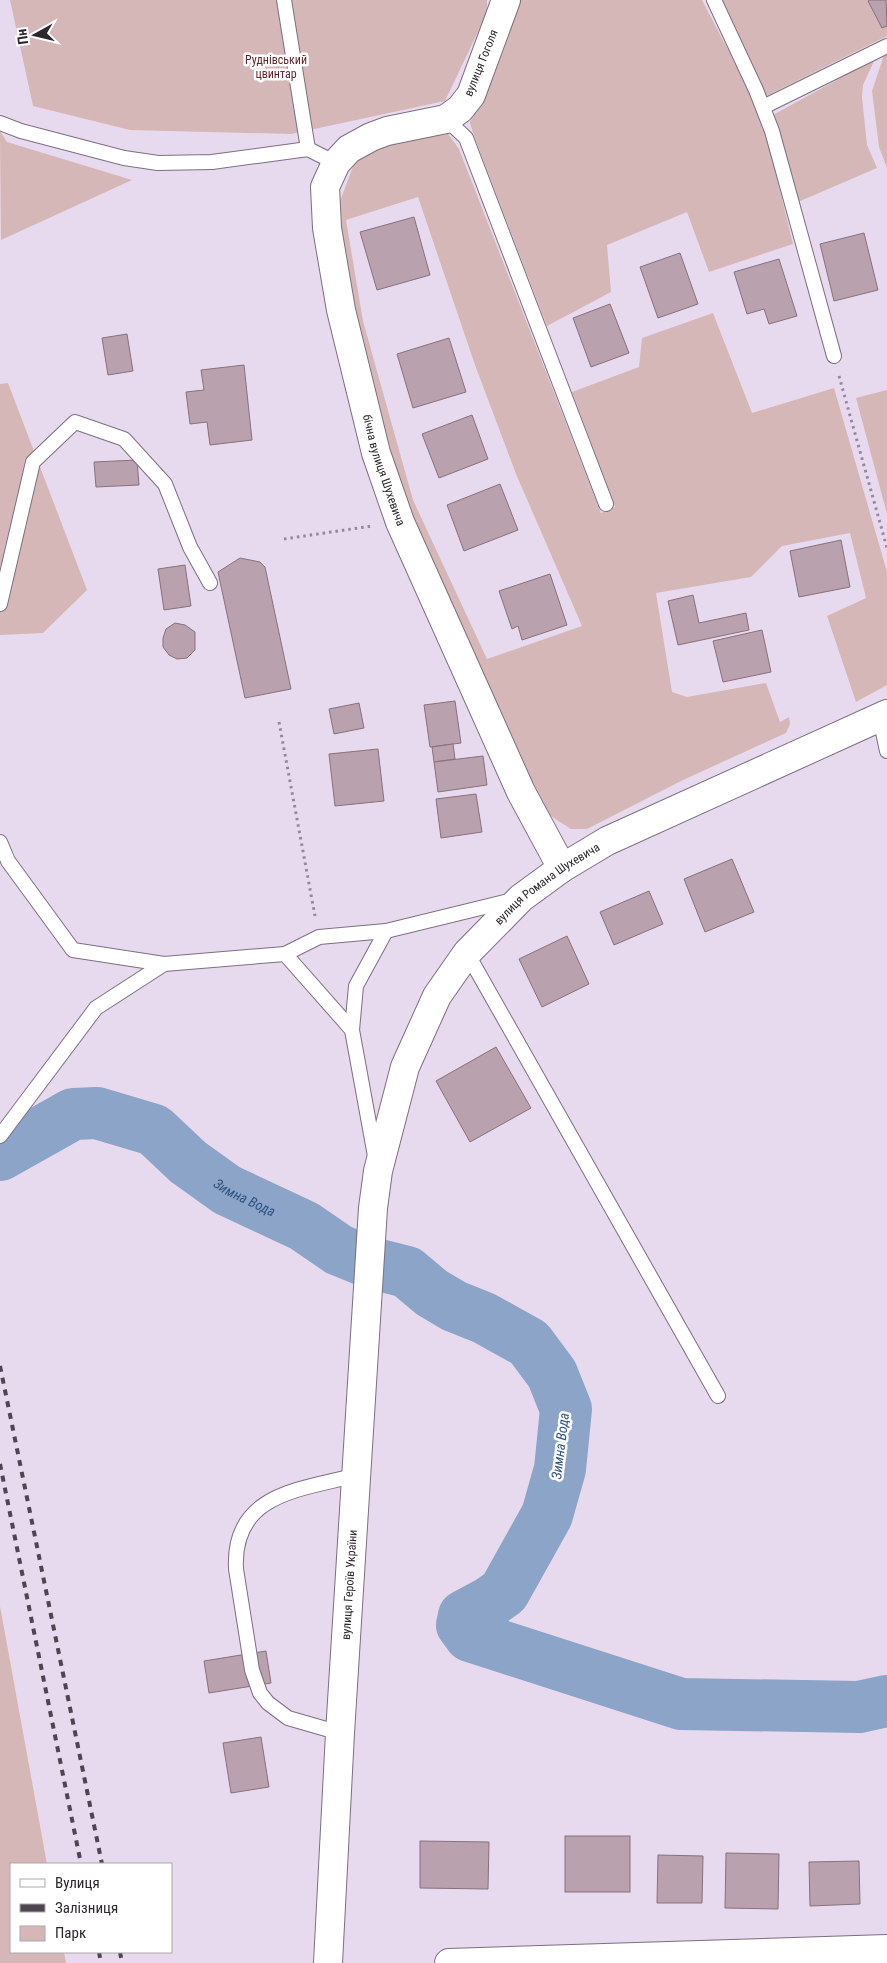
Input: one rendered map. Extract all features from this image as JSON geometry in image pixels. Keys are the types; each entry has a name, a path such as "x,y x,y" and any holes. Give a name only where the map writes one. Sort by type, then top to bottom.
{"main road":[{"name":"вулиця Гоголя","path":"446,119 460,109 471,95 506,0"},
{"name":"бічна вулиця Шухевича","path":"446,119 386,131 370,137 349,149 336,163 325,186 327,228 341,310 376,453 400,522 521,792 562,868"},
{"name":"вулиця Романа Шухевича","path":"373,1208 378,1171 405,1067 437,996 468,953 521,898 562,868 607,841 884,716"},
{"name":"вулиця Героїв України","path":"328,1963 340,1733 373,1208"},
{"path":"449,1963 887,1949"}],"lane":[{"path":"284,0 308,149"},
{"path":"714,0 756,90 772,131 834,356"},
{"path":"763,107 887,46"},
{"path":"446,119 466,138 606,504"},
{"path":"0,123 21,131 124,158 158,163 212,162 308,149 336,163"},
{"path":"0,604 33,462 75,422 124,439 165,484 190,547 210,583"},
{"path":"884,716 887,751"},
{"path":"0,842 8,861 73,950 164,964 285,954 319,937 386,931 521,898"},
{"path":"378,1171 352,1030 356,986 386,931"},
{"path":"468,953 718,1396"},
{"path":"285,954 352,1030"},
{"path":"0,1136 96,1008 164,964"},
{"path":"340,1733 288,1718 268,1703 260,1693 252,1670 235,1552 238,1536 246,1521 257,1508 271,1499 357,1475"}],"path":[{"path":"834,356 887,548"},
{"path":"284,539 400,522"},
{"path":"279,722 319,937"}],"green space":[{"name":"Руднівський цвинтар","path":"10,0 487,0 487,13 445,101 291,134 130,130 33,106"},
{"path":"516,0 702,0 748,88 766,133 793,244 709,272 687,212 607,245 611,292 547,326 470,123"},
{"path":"722,0 887,0 887,36 766,96"},
{"path":"887,54 887,168 879,147 872,91 884,55"},
{"path":"875,59 863,85 862,97 867,145 877,168 798,202 773,115"},
{"path":"0,131 7,142 132,180 1,240"},
{"path":"446,131 459,149 601,513 615,507 572,392 639,367 642,338 713,313 752,413 834,388 887,572 887,685 856,702 827,616 866,598 850,533 782,546 751,577 656,593 672,692 687,697 766,683 780,722 789,717 790,724 786,733 683,780 587,829 571,829 546,813 528,785 393,480 352,324 337,222 340,201 354,164 381,141","holes":["418,197 475,365 516,474 582,626 487,659 413,500 363,321 346,220"]},
{"path":"8,383 87,590 43,633 0,635 0,384"},
{"path":"887,390 887,514 856,398"},
{"path":"0,1606 47,1863 10,1863 10,1953 64,1953 66,1963 0,1963"}],"building":[{"path":"886,0 887,26 882,28 868,1"},
{"path":"414,217 430,275 377,290 360,232"},
{"path":"864,233 878,290 834,301 820,244"},
{"path":"680,253 698,304 658,318 640,267"},
{"path":"779,259 797,316 769,324 764,309 747,314 734,272"},
{"path":"610,304 629,353 591,367 573,318"},
{"path":"127,334 133,371 108,375 102,338"},
{"path":"449,338 466,392 413,408 397,354"},
{"path":"244,365 252,440 210,445 207,422 190,424 186,392 204,390 201,370"},
{"path":"472,415 488,459 439,478 422,434"},
{"path":"137,460 139,485 96,487 94,462"},
{"path":"500,484 518,530 464,551 447,505"},
{"path":"841,540 850,587 799,597 790,551"},
{"path":"240,558 260,562 265,567 291,689 245,698 218,572"},
{"path":"185,565 191,606 164,610 158,569"},
{"path":"550,574 567,625 522,640 518,626 512,629 499,591"},
{"path":"693,595 699,623 746,613 749,630 678,645 668,601"},
{"path":"175,623 185,625 195,632 195,650 187,658 177,659 169,655 163,647 166,629"},
{"path":"762,630 771,672 723,682 713,641"},
{"path":"455,701 461,743 430,747 424,705"},
{"path":"359,703 364,728 334,734 329,709"},
{"path":"453,744 455,759 434,762 432,747"},
{"path":"378,749 384,801 335,806 329,754"},
{"path":"483,756 487,785 438,792 434,762"},
{"path":"476,794 482,832 441,838 436,799"},
{"path":"732,859 754,912 705,932 684,879"},
{"path":"649,891 663,924 614,945 600,912"},
{"path":"567,936 589,984 542,1007 519,959"},
{"path":"496,1047 531,1108 470,1142 436,1081"},
{"path":"266,1651 271,1683 209,1693 204,1661"},
{"path":"261,1737 269,1787 231,1793 223,1743"},
{"path":"565,1836 630,1836 630,1892 565,1892"},
{"path":"420,1841 489,1842 488,1889 420,1888"},
{"path":"726,1853 779,1854 778,1909 725,1908"},
{"path":"658,1855 703,1856 702,1903 657,1903"},
{"path":"859,1861 860,1904 810,1906 809,1862"}],"waterway":[{"name":"Зимна Вода","path":"0,1155 73,1114 97,1113 154,1130 188,1162 227,1190 304,1226 339,1250 371,1263 407,1272 432,1293 454,1306 484,1318 529,1343 552,1374 566,1409 560,1469 547,1515 504,1592 464,1616 462,1625 470,1636 681,1704 859,1707 887,1701"}],"railway":[{"path":"0,1366 102,1863"},
{"path":"0,1464 81,1863"},
{"path":"99,1953 101,1963"},
{"path":"120,1953 122,1963"}]}
